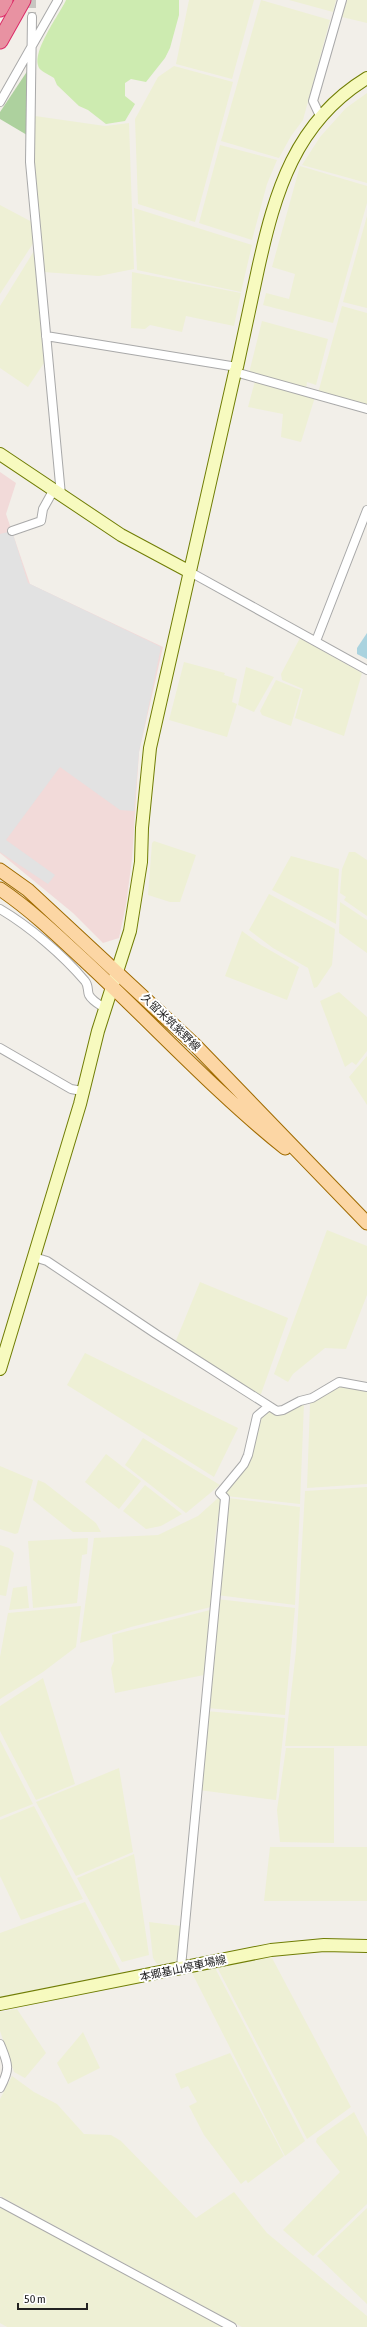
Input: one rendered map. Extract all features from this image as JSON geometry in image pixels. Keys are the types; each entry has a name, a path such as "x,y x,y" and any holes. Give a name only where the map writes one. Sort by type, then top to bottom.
{"highway":[{"path":"0,8 5,0"},
{"path":"0,41 23,0"}],"main road":[{"name":"久留米筑紫野線","path":"0,870 28,890 195,1045 367,1223"},
{"name":"久留米筑紫野線","path":"0,890 17,901 112,986 228,1098 278,1142 331,1185"}],"street":[{"path":"0,102 58,0"},
{"path":"320,118 313,102 342,0"},
{"path":"12,531 41,521 44,509 57,493 46,336 30,162 33,43 32,17"},
{"path":"1,1363 34,1257 82,1091 90,1056 130,931 138,890 150,748 163,683 278,190 289,163 320,118 343,95 367,78"},
{"path":"46,336 236,369 367,409"},
{"path":"0,454 121,535 367,670"},
{"path":"316,641 367,510"},
{"path":"0,909 37,936 89,987 89,995 93,1000 106,1009"},
{"path":"0,1048 70,1089 82,1091"},
{"path":"34,1257 47,1261 277,1411 283,1410 300,1400 312,1398 339,1382 367,1388"},
{"path":"181,1967 225,1498 220,1493 244,1464 248,1455 257,1416 268,1406"},
{"name":"本郷基山停車場線","path":"0,2004 271,1950 324,1945 367,1946"},
{"path":"0,2044 8,2064 8,2072 0,2088"},
{"path":"0,2202 232,2327"}],"shaded area":[{"path":"0,472 16,483 6,514 30,584 163,647 139,752 132,859 126,905 119,938 103,943 73,913 0,853"},
{"path":"12,531 28,583 161,647 139,752 134,811 120,810 60,767 6,840 55,875 48,884 0,852 0,534"}],"green space":[{"path":"66,0 179,0 179,15 170,48 165,58 146,82 131,79 125,83 125,96 135,104 125,121 106,124 88,110 79,106 57,85 54,78 41,70 38,64 38,56 41,46"},
{"path":"189,0 254,0 232,79 176,64"},
{"path":"261,0 330,20 303,120 291,136 279,158 221,141"},
{"path":"289,0 336,0 333,12"},
{"path":"347,0 367,0 367,23 342,17"},
{"path":"174,66 233,82 195,222 138,204 135,119 158,77"},
{"path":"28,70 27,135 0,119 0,112"},
{"path":"367,93 367,183 302,165 320,137 346,108"},
{"path":"35,116 105,126 129,123 134,269 99,276 43,272 35,165"},
{"path":"220,145 277,160 267,184 252,240 199,223"},
{"path":"300,166 367,186 367,203 333,323 263,305 266,293 289,299 295,274 272,267"},
{"path":"0,205 32,222 34,242 0,294"},
{"path":"134,208 252,245 241,292 137,270"},
{"path":"367,216 367,308 343,302"},
{"path":"34,251 44,363 28,387 0,368 0,306"},
{"path":"132,272 241,293 234,326 186,316 182,332 150,325 145,329 131,328"},
{"path":"342,306 367,313 367,407 318,393"},
{"path":"262,321 328,339 316,385 307,382 306,389 249,373"},
{"path":"255,381 315,397 301,442 281,437 283,414 248,407"},
{"path":"300,638 362,673 344,736 295,718 303,689 282,680 281,674"},
{"path":"184,662 225,673 224,675 237,679 232,702 237,704 227,737 169,720"},
{"path":"246,667 274,677 254,712 238,705"},
{"path":"276,680 301,690 291,726 262,715 260,711"},
{"path":"154,841 196,855 180,902 170,902 148,895 152,843"},
{"path":"349,852 355,852 367,860 367,916 344,900 346,897 340,893 342,869"},
{"path":"291,856 339,869 336,924 272,890"},
{"path":"269,894 335,929 332,965 317,987 314,988 308,968 273,948 249,930"},
{"path":"340,902 367,920 367,953 339,933"},
{"path":"242,931 261,945 299,967 287,1000 225,976"},
{"path":"339,992 367,1017 367,1051 356,1065 352,1062 345,1067 320,1001"},
{"path":"367,1056 367,1105 349,1077"},
{"path":"327,1230 367,1246 367,1295 346,1349 325,1348 293,1374 288,1382 274,1374"},
{"path":"200,1282 288,1318 261,1394 258,1395 175,1343"},
{"path":"85,1353 238,1428 214,1477 67,1385"},
{"path":"342,1386 367,1392 367,1484 307,1488 310,1403"},
{"path":"304,1403 300,1504 226,1496 223,1492 243,1468 258,1419 267,1411"},
{"path":"143,1438 220,1485 186,1513 125,1465"},
{"path":"106,1454 141,1481 119,1509 85,1482"},
{"path":"0,1466 33,1480 18,1533 15,1534 0,1529"},
{"path":"38,1480 45,1483 96,1523 101,1532 73,1532 33,1500"},
{"path":"145,1485 182,1514 161,1526 146,1529 123,1511"},
{"path":"367,1487 367,1746 285,1746 296,1651 305,1491"},
{"path":"218,1498 221,1500 215,1538 211,1607 131,1627 80,1643 94,1538 158,1535 198,1516"},
{"path":"228,1498 300,1507 295,1605 217,1595"},
{"path":"88,1538 87,1554 82,1555 77,1603 33,1608 28,1541"},
{"path":"0,1545 9,1548 14,1553 6,1596 0,1595"},
{"path":"27,1586 29,1608 9,1610 13,1588"},
{"path":"217,1599 295,1608 285,1715 207,1708"},
{"path":"81,1606 76,1647 43,1672 0,1699 0,1657 8,1613"},
{"path":"210,1610 204,1675 115,1693 111,1668 114,1661 112,1635"},
{"path":"43,1678 75,1784 36,1800 0,1731 0,1706"},
{"path":"206,1711 285,1718 276,1800 199,1790"},
{"path":"0,1740 33,1804 0,1817"},
{"path":"286,1748 334,1748 334,1843 280,1842 277,1810"},
{"path":"119,1768 133,1852 76,1876 36,1802"},
{"path":"34,1806 83,1899 21,1920 0,1876 0,1820"},
{"path":"270,1847 367,1847 367,1901 264,1901"},
{"path":"134,1854 149,1955 122,1962 77,1878"},
{"path":"85,1902 120,1970 119,1973 0,1997 0,1933"},
{"path":"149,1922 181,1926 179,1956 176,1962 157,1964 153,1958"},
{"path":"271,1956 351,2107 307,2139 217,1967"},
{"path":"214,1966 305,2141 285,2156 191,1971"},
{"path":"17,2009 46,2053 25,2078 14,2072 0,2031 0,2012"},
{"path":"83,2032 100,2068 68,2084 57,2063"},
{"path":"230,2053 284,2156 248,2183 246,2180 241,2184 204,2135 189,2106 197,2102 188,2086 181,2089 175,2074"},
{"path":"12,2076 34,2092 57,2104 84,2134 111,2135 121,2141 196,2218 234,2192 267,2233 367,2316 367,2327 242,2327 0,2196 0,2099"},
{"path":"354,2112 367,2137 367,2204 313,2256 283,2230 340,2172 316,2142 317,2138"},
{"path":"0,2206 223,2327 7,2327 0,2323"},
{"path":"367,2208 367,2304 317,2256"}],"water":[{"path":"367,633 367,659 357,654 357,648"}],"tunnel":[{"path":"32,0 32,17"}]}
